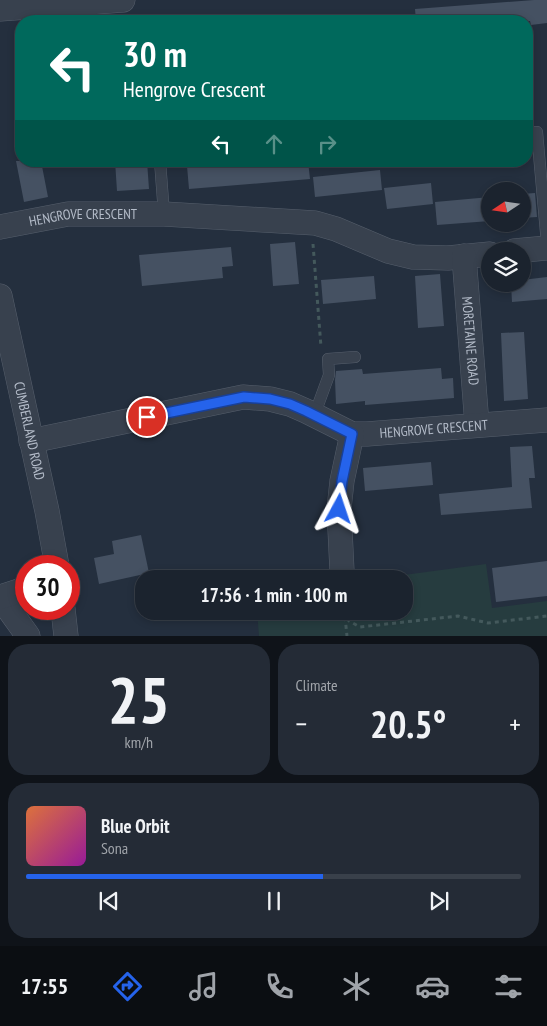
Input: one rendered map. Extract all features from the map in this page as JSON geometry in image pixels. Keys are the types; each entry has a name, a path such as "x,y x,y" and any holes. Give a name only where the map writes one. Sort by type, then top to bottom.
{"street":[{"path":"0,9 123,0"},
{"name":"HENGROVE CRESCENT","path":"0,227 68,214 164,214 311,223 336,229 388,251 413,257 448,258 481,255"},
{"path":"531,249 547,248"},
{"name":"MORETAINE ROAD","path":"464,256 477,425"},
{"name":"CUMBERLAND ROAD","path":"0,296 55,555"},
{"name":"HENGROVE CRESCENT","path":"31,441 244,397 270,399 290,404 352,434 547,420"},
{"path":"342,570 339,509 342,481 352,434"},
{"path":"15,593 0,597 28,636"},
{"path":"64,620 66,636"}],"lane":[{"path":"533,132 536,132 547,244"},
{"path":"160,167 164,214"},
{"path":"314,416 329,375 328,359 355,357"}],"path":[{"path":"311,223 322,352"},
{"path":"349,620 360,627 458,616 488,623 547,616"},
{"path":"346,620 347,636"}],"green space":[{"path":"486,564 492,608 547,601 547,636 259,636 258,620 413,620 413,574"}],"building":[{"path":"547,0 547,23 533,25 533,15 416,15 415,9"},
{"path":"17,167 42,167 48,197 24,202"},
{"path":"115,167 147,167 149,189 117,191"},
{"path":"187,167 309,167 310,179 189,189"},
{"path":"380,170 382,190 315,197 313,177"},
{"path":"431,183 433,204 387,209 384,188"},
{"path":"531,193 535,193 537,217 531,217"},
{"path":"481,198 481,222 437,225 435,202"},
{"path":"295,242 299,284 273,286 270,244"},
{"path":"231,247 233,266 222,267 223,278 142,286 139,255"},
{"path":"440,274 444,326 418,328 415,276"},
{"path":"374,276 376,299 323,304 321,280"},
{"path":"547,277 547,299 512,302 511,292 531,292 531,279"},
{"path":"524,332 528,399 504,401 501,333"},
{"path":"441,368 442,379 453,378 454,398 365,405 365,401 336,404 336,371 362,369 363,374"},
{"path":"532,446 535,478 529,478 532,508 441,515 439,494 512,487 510,447"},
{"path":"431,462 433,485 365,491 363,468"},
{"path":"141,535 148,570 135,570 135,576 99,584 94,558 114,554 112,541"},
{"path":"547,561 547,596 496,602 492,568"}],"route":[{"path":"147,417 244,397 270,399 290,404 306,411 352,434 346,457 339,509"}]}
